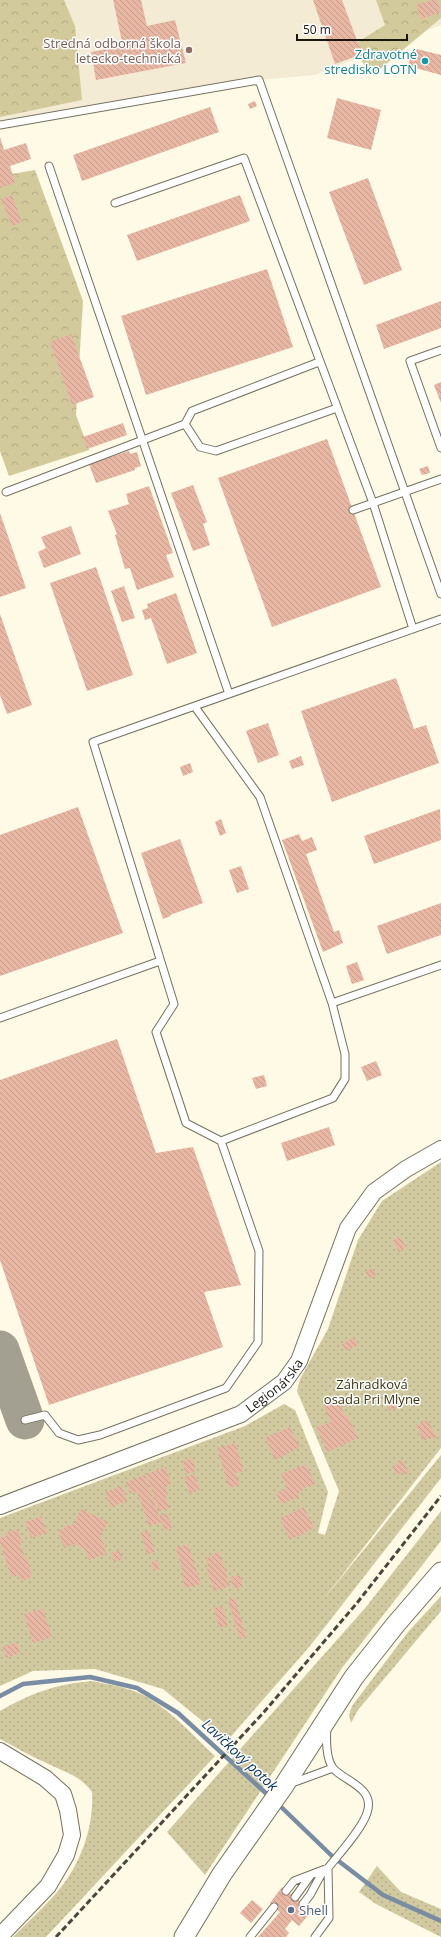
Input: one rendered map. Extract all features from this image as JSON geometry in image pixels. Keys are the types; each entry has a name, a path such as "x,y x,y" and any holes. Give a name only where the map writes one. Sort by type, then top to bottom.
{"main road":[{"path":"184,1937 222,1874 283,1787 354,1677 396,1624 441,1572"}],"street":[{"name":"Legionárska","path":"0,1506 241,1414 284,1382 299,1360 348,1228 374,1192 406,1169 441,1149"},
{"path":"0,1751 45,1778 63,1794 68,1810 72,1835 66,1855 48,1886 0,1936"}],"lane":[{"path":"0,125 259,80 441,594"},
{"path":"115,203 244,158 373,503 413,629"},
{"path":"49,166 229,694"},
{"path":"441,350 410,361 441,448"},
{"path":"6,492 185,424 192,411 319,362"},
{"path":"185,424 200,447 216,451 337,408"},
{"path":"353,510 441,479"},
{"path":"25,1420 45,1415 59,1433 78,1440 100,1435 226,1388 258,1342 259,1251 221,1141 186,1123 156,1032 174,1004 92,742 195,707 441,619"},
{"path":"195,707 260,797 332,1004 345,1054 345,1080 333,1098 221,1141"},
{"path":"0,1018 160,961"},
{"path":"332,1004 441,965"},
{"path":"303,1904 325,1870 362,1823 367,1813 368,1806 367,1798 362,1790 333,1768 326,1741 328,1717"},
{"path":"283,1787 312,1774 333,1768"},
{"path":"286,1891 294,1881 325,1870"},
{"path":"315,1937 329,1918 325,1870"},
{"path":"294,1897 311,1875"},
{"path":"250,1937 272,1910 277,1916"}],"shaded area":[{"name":"Stredná odborná škola letecko-technická","path":"0,0 441,0 441,25 315,75 259,80 0,125"}],"green space":[{"path":"0,0 64,0 75,26 82,100 0,117"},
{"path":"376,0 441,0 441,18 373,75 350,47 385,25"},
{"path":"35,170 83,301 76,415 89,450 9,476 0,451 0,176"},
{"name":"Záhradková osada Pri Mlyne","path":"441,1162 441,1448 322,1601 441,1455 441,1478 310,1646 227,1741 163,1689 95,1669 33,1671 0,1686 0,1518 245,1426 284,1404 295,1410 328,1492 318,1533 325,1535 339,1491 297,1391 300,1379 328,1329 358,1240 382,1201"},
{"path":"441,1511 441,1541 342,1668 205,1875 167,1832 366,1607"},
{"path":"441,1596 441,1611 358,1710 351,1723 349,1715 352,1706 408,1632"},
{"path":"92,1681 129,1689 157,1703 215,1756 46,1937 13,1937 57,1893 69,1876 81,1854 89,1829 92,1792 75,1777 0,1739 0,1711 22,1699 44,1690 67,1684"},
{"path":"377,1866 401,1892 441,1909 441,1937 376,1904 359,1892"}],"building":[{"path":"113,0 141,0 147,26 175,20 186,63 96,80 91,52 123,46"},
{"path":"313,0 342,0 362,54 335,64"},
{"path":"437,0 441,12 421,19 416,5"},
{"name":"Zdravotné stredisko LOTN","path":"413,48 441,55 441,75 408,66"},
{"path":"337,98 381,110 371,150 327,138"},
{"path":"255,101 257,106 250,109 248,104"},
{"path":"210,107 219,132 82,181 73,155"},
{"path":"0,137 4,150 26,143 31,159 10,166 15,183 0,188"},
{"path":"368,178 402,270 364,285 329,192"},
{"path":"12,195 22,222 12,226 1,199"},
{"path":"240,195 250,221 137,261 127,235"},
{"path":"267,269 293,347 146,395 121,316"},
{"path":"441,301 441,328 384,349 376,325"},
{"path":"71,334 94,397 72,405 50,342"},
{"path":"441,382 441,403 434,385"},
{"path":"123,423 127,435 87,449 83,437"},
{"path":"327,439 381,587 272,627 218,478"},
{"path":"129,451 130,454 137,452 141,466 135,468 135,470 96,483 89,464"},
{"path":"428,466 430,473 422,475 419,469"},
{"path":"193,485 207,522 203,524 210,545 193,551 171,493"},
{"path":"149,486 173,553 166,555 174,577 137,590 130,568 125,569 115,535 117,534 108,511 129,504 126,494"},
{"path":"0,513 26,588 0,597"},
{"path":"71,526 81,554 44,568 38,552 46,548 41,537"},
{"path":"96,567 133,675 87,691 50,583"},
{"path":"124,586 135,618 122,622 111,591"},
{"path":"176,593 197,653 167,664 151,618 145,620 142,610 148,608 147,604"},
{"path":"0,614 32,705 7,714 0,695"},
{"path":"396,678 414,729 426,725 439,763 332,802 301,711"},
{"path":"268,723 279,755 258,763 246,731"},
{"path":"301,756 304,765 292,769 289,761"},
{"path":"190,763 193,772 183,776 180,767"},
{"path":"78,807 123,933 0,976 0,835"},
{"path":"440,809 441,840 374,864 364,836"},
{"path":"221,819 226,833 220,836 215,822"},
{"path":"299,834 302,841 312,837 317,850 306,854 334,932 339,930 343,943 323,952 282,840"},
{"path":"180,839 203,903 163,919 141,853"},
{"path":"241,866 249,889 237,893 229,870"},
{"path":"441,903 441,935 387,954 377,926"},
{"path":"357,962 364,980 352,984 346,966"},
{"path":"117,1039 156,1153 193,1147 241,1285 204,1292 223,1347 49,1405 0,1260 0,1080"},
{"path":"376,1061 382,1075 367,1081 361,1067"},
{"path":"264,1075 267,1086 256,1089 252,1078"},
{"path":"329,1127 335,1145 287,1161 281,1143"},
{"path":"399,1236 406,1247 399,1252 392,1241"},
{"path":"372,1268 376,1275 369,1279 365,1272"},
{"path":"354,1337 358,1345 346,1351 342,1344"},
{"path":"337,1398 345,1416 347,1415 358,1438 327,1452 316,1427 331,1422 323,1405"},
{"path":"392,1400 397,1407 390,1411 386,1404"},
{"path":"427,1420 437,1437 433,1439 431,1437 424,1441 416,1426"},
{"path":"290,1427 300,1447 275,1460 265,1438"},
{"path":"236,1443 243,1471 236,1473 240,1485 229,1488 217,1448"},
{"path":"192,1458 196,1471 186,1474 182,1462"},
{"path":"401,1459 409,1472 406,1475 403,1471 397,1475 392,1467 398,1464 397,1462"},
{"path":"306,1464 315,1484 302,1489 303,1491 297,1494 299,1497 281,1504 276,1493 287,1488 281,1474"},
{"path":"166,1467 171,1484 165,1486 168,1495 165,1496 170,1508 159,1511 146,1474"},
{"path":"195,1474 200,1490 190,1494 184,1477"},
{"path":"145,1475 159,1516 167,1513 172,1528 164,1530 162,1522 149,1526 137,1491 130,1494 126,1482"},
{"path":"122,1486 127,1501 110,1507 105,1492"},
{"path":"304,1507 314,1528 290,1540 280,1518"},
{"path":"81,1509 108,1522 100,1536 103,1541 106,1554 89,1560 85,1549 75,1544 64,1548 58,1531 65,1528 64,1526 76,1524 75,1522"},
{"path":"41,1516 47,1533 31,1538 25,1522"},
{"path":"18,1529 22,1542 20,1543 25,1558 27,1557 32,1577 21,1581 19,1575 11,1577 0,1542 0,1538 6,1536 5,1533"},
{"path":"149,1530 155,1552 147,1554 141,1533"},
{"path":"188,1544 201,1584 185,1588 182,1576 184,1575 176,1548"},
{"path":"120,1550 123,1559 114,1562 111,1553"},
{"path":"219,1551 230,1586 214,1591 207,1569 209,1568 206,1559"},
{"path":"157,1560 160,1569 154,1571 151,1562"},
{"path":"240,1575 243,1586 234,1589 230,1577"},
{"path":"235,1598 246,1637 240,1639 228,1600"},
{"path":"222,1606 228,1625 219,1628 214,1608"},
{"path":"43,1609 52,1637 33,1643 24,1614"},
{"path":"17,1642 20,1653 6,1658 3,1647"},
{"path":"282,1887 312,1911 299,1926 292,1920 285,1929 289,1933 286,1937 258,1937 280,1912 270,1903"},
{"path":"252,1900 263,1909 251,1923 240,1913"}],"waterway":[{"name":"Lavičkový potok","path":"0,1696 23,1684 90,1677 137,1688 178,1713 270,1797"},
{"name":"Lavičkový potok","path":"277,1803 332,1856 383,1895 441,1921"}],"taxiway":[{"path":"0,1350 25,1420"}],"railway":[{"path":"56,1937 264,1712 357,1603 441,1496"}],"place":[{"name":"Stredná odborná škola letecko-technická","path":"189,50"},
{"name":"Zdravotné stredisko LOTN","path":"425,61"},
{"name":"Shell","path":"291,1910"}]}
